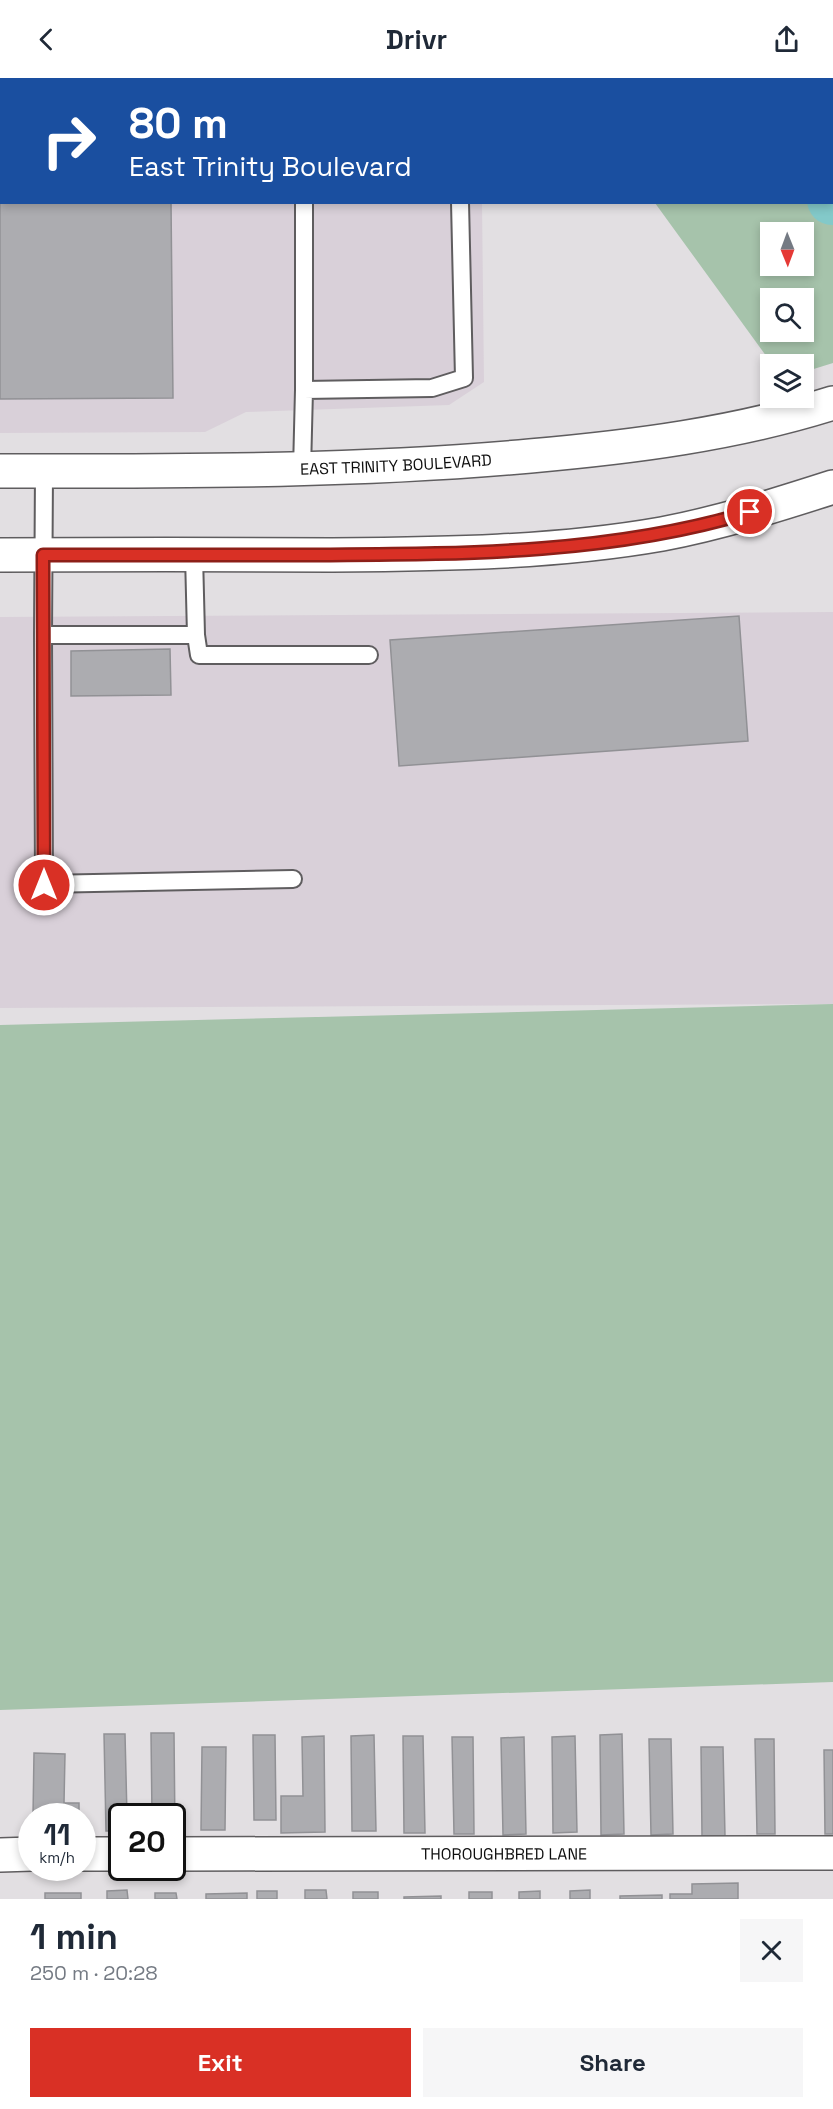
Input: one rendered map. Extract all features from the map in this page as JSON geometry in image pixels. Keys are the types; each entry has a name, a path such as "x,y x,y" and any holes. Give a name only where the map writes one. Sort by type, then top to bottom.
{"main road":[{"name":"EAST TRINITY BOULEVARD","path":"0,471 302,470 450,464 651,444 789,417 833,403"},
{"path":"0,555 418,554 509,550 662,534 720,521 828,488"},
{"name":"THOROUGHBRED LANE","path":"186,1854 833,1853"},
{"path":"0,1854 18,1854"}],"lane":[{"path":"302,470 304,204"},
{"path":"304,390 432,388 464,378 460,204"},
{"path":"44,471 44,885 294,879"},
{"path":"194,555 196,635 199,655 369,655"},
{"path":"43,635 196,635"}],"shaded area":[{"path":"0,204 482,204 484,382 449,405 246,412 205,432 0,433"},
{"path":"833,612 833,1004 0,1008 0,617"}],"green space":[{"path":"656,204 833,204 833,363 814,369 814,354 765,354"},
{"path":"833,1004 833,1682 0,1710 0,1025"}],"building":[{"path":"0,204 171,204 173,398 0,399"},
{"path":"739,616 748,741 399,766 390,640"},
{"path":"170,649 171,695 71,696 71,651"},
{"path":"151,1733 174,1733 175,1803 152,1803"},
{"path":"104,1734 125,1734 127,1803 108,1803 108,1831 106,1831"},
{"path":"622,1734 624,1834 601,1835 600,1735"},
{"path":"253,1735 275,1735 276,1820 254,1820"},
{"path":"374,1735 376,1831 352,1831 351,1736"},
{"path":"324,1736 325,1832 281,1833 281,1796 303,1796 302,1737"},
{"path":"403,1736 423,1736 425,1833 404,1833"},
{"path":"575,1736 577,1832 553,1833 552,1737"},
{"path":"452,1737 473,1737 474,1834 454,1834"},
{"path":"524,1737 526,1834 503,1835 501,1738"},
{"path":"649,1739 671,1739 673,1834 651,1835"},
{"path":"755,1739 774,1739 775,1834 757,1834"},
{"path":"202,1747 226,1747 225,1830 201,1830"},
{"path":"701,1747 723,1747 725,1836 702,1836"},
{"path":"824,1750 833,1750 833,1834 825,1834"},
{"path":"34,1753 65,1754 64,1803 33,1803"},
{"path":"738,1883 738,1899 670,1899 670,1894 692,1894 692,1884"},
{"path":"127,1890 128,1899 107,1899 107,1891"},
{"path":"305,1890 326,1890 327,1899 305,1899"},
{"path":"590,1890 590,1899 570,1899 570,1891"},
{"path":"257,1891 277,1891 277,1899 257,1899"},
{"path":"540,1891 540,1899 519,1899 519,1892"},
{"path":"353,1892 378,1892 378,1899 353,1899"},
{"path":"469,1892 492,1892 492,1899 469,1899"},
{"path":"45,1893 81,1893 81,1899 45,1899"},
{"path":"155,1893 176,1893 177,1899 155,1899"},
{"path":"247,1893 247,1899 206,1899 206,1894"},
{"path":"662,1895 662,1899 620,1899 620,1896"},
{"path":"441,1896 441,1899 404,1899 404,1897"}],"route":[{"path":"44,885 43,555 418,554 509,550 662,534 750,512"}]}
